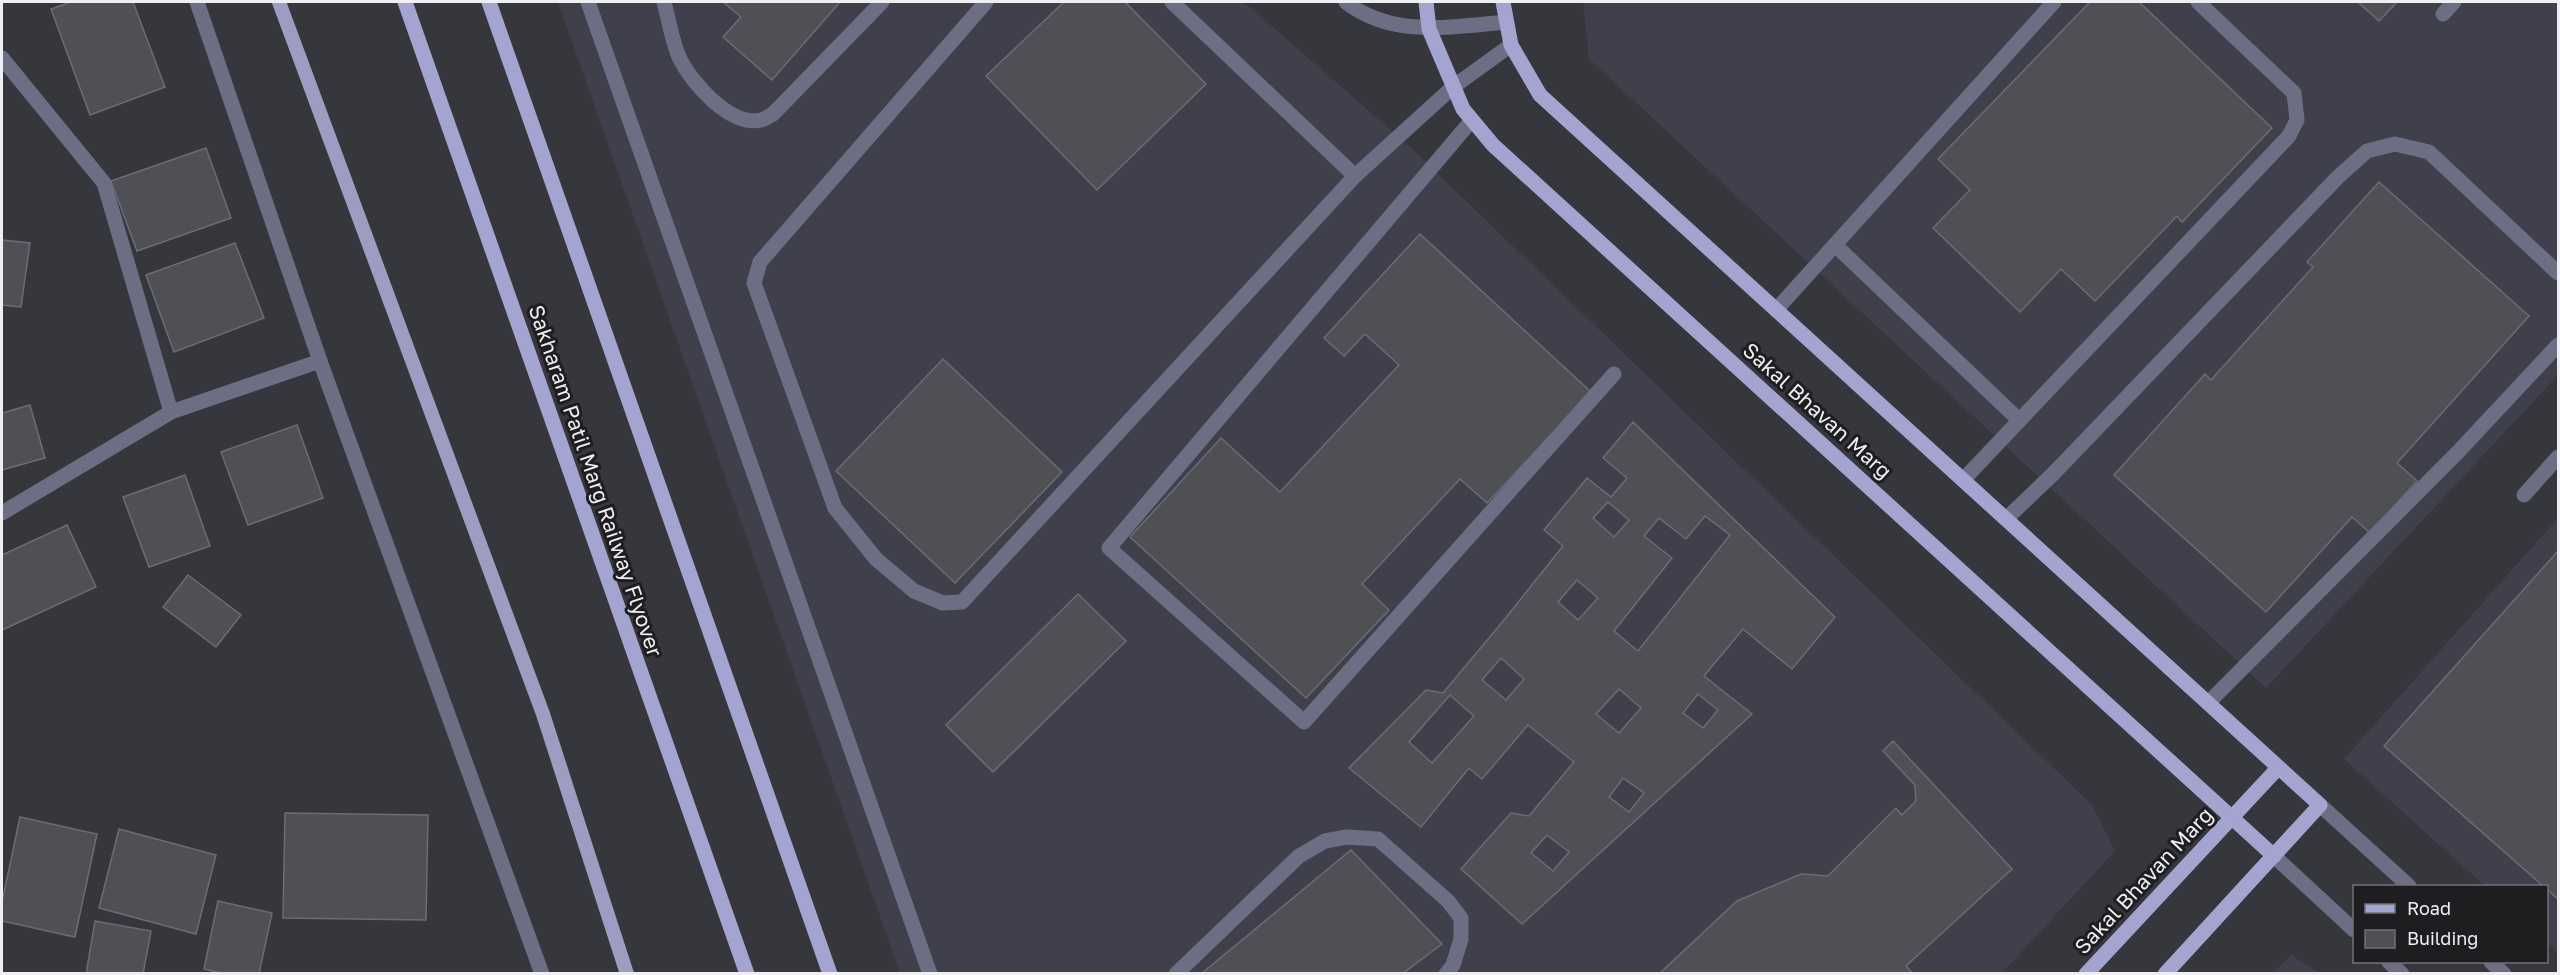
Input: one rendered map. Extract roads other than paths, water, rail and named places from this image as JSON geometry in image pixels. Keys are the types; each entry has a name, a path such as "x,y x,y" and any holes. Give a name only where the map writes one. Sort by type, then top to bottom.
{"main road":[{"name":"Sakharam Patil Marg Railway Flyover","path":"405,2 747,974"},
{"path":"489,2 830,974"},
{"name":"Sakal Bhavan Marg","path":"1426,2 1429,29 1463,109 1493,145 2274,856"},
{"path":"1503,2 1510,45 1540,95 2320,805 2165,974"},
{"name":"Sakal Bhavan Marg","path":"2086,974 2278,768"}],"street":[{"path":"197,2 320,361 542,974"},
{"path":"588,2 930,974"},
{"path":"664,2 680,59 705,96 727,112 746,119 760,120 773,114 882,2"},
{"path":"986,2 760,262 754,283 836,508 876,559 914,591 943,603 962,602 1355,176 1453,87 1510,45"},
{"path":"1172,2 1355,176"},
{"path":"1346,2 1356,10 1391,24 1429,29 1506,22"},
{"path":"1776,310 2054,2"},
{"path":"1963,480 2289,136 2297,120 2294,93 2198,2"},
{"path":"2443,14 2454,2"},
{"path":"2,58 104,183 171,412"},
{"path":"1472,120 1109,548 1304,722 1614,374"},
{"path":"2006,519 2054,474 2338,177 2367,151 2396,144 2429,152 2559,273"},
{"path":"1835,245 2019,420"},
{"path":"2208,704 2458,452 2559,345"},
{"path":"2,513 171,412 320,361"},
{"path":"2524,495 2559,458"},
{"path":"2320,805 2408,885"},
{"path":"1176,974 1299,856 1325,841 1347,837 1378,839 1448,902 1461,918 1461,939 1453,965 1446,974"},
{"path":"2274,856 2353,928"},
{"path":"2492,963 2505,974"}],"waterway":[{"path":"279,2 543,714 627,974"}]}
